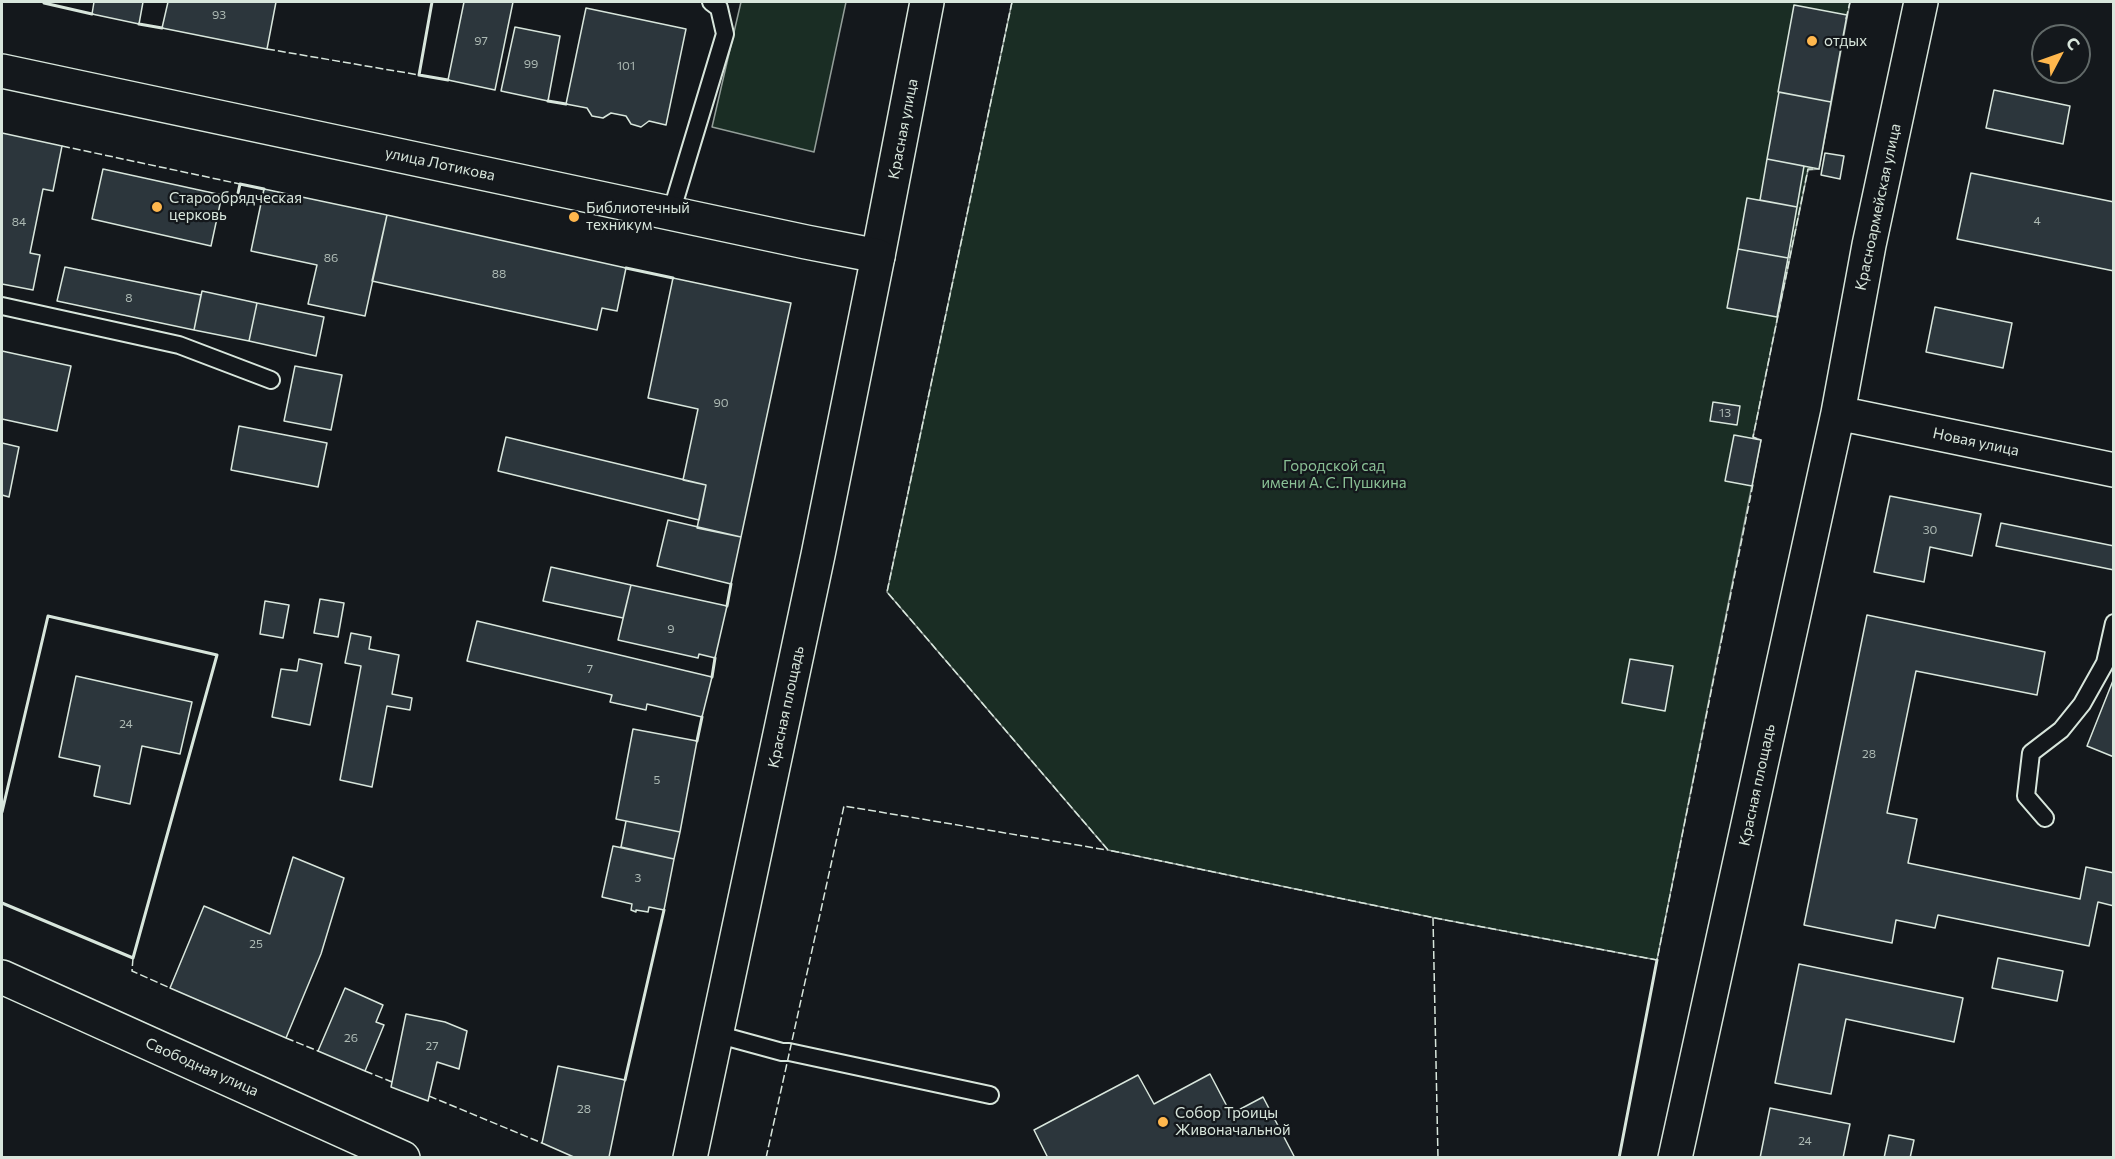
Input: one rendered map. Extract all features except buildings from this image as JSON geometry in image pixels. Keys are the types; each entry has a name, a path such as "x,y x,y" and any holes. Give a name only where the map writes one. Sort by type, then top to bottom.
{"street":[{"name":"Красная улица","path":"878,256 927,2"},
{"name":"Красноармейская улица","path":"1838,413 1869,246 1921,2"},
{"name":"улица Лотикова","path":"2,71 878,256"},
{"name":"Красная площадь","path":"690,1158 816,566 878,256"},
{"name":"Красная площадь","path":"1675,1158 1838,413"},
{"name":"Новая улица","path":"1838,413 2114,470"},
{"name":"Свободная улица","path":"2,977 403,1158"}],"lane":[{"path":"671,213 725,34 718,8 711,2"},
{"path":"2,306 179,345 271,380"},
{"path":"2045,818 2026,796 2031,753 2061,730 2082,704 2105,663 2114,623"},
{"path":"716,1034 782,1052 990,1095"}],"green space":[{"path":"741,2 846,2 814,152 712,127"},
{"name":"Городской сад имени А. С. Пушкина","path":"1012,2 1850,2 1819,169 1808,170 1753,437 1761,440 1657,960 1435,918 1108,850 887,592"}],"fence":[{"path":"1012,2 887,592 1108,850 1435,918 1657,960 1753,484"},
{"path":"1846,19 1850,2"},
{"path":"267,49 419,75"},
{"path":"62,146 240,184"},
{"path":"1757,439 1753,437 1808,169 1815,169"},
{"path":"766,1158 844,806 1107,850"},
{"path":"1433,918 1438,1158"},
{"path":"133,958 132,971 170,988"},
{"path":"286,1038 318,1051"},
{"path":"365,1071 392,1082"},
{"path":"429,1096 542,1143"}],"wall":[{"path":"432,2 419,75 448,80"},
{"path":"44,3 92,14"},
{"path":"139,24 162,28"},
{"path":"548,101 566,104"},
{"path":"222,195 237,198 240,184 264,189"},
{"path":"626,268 673,278"},
{"path":"727,606 731,584"},
{"path":"2,812 48,616 217,655 133,958 2,903"},
{"path":"712,677 715,658"},
{"path":"697,741 702,717"},
{"path":"625,1080 664,910"},
{"path":"1619,1158 1657,960"}],"place":[{"name":"отдых","path":"1812,41"},
{"name":"Старообрядческая церковь","path":"157,207"},
{"name":"Библиотечный техникум","path":"574,217"},
{"name":"Собор Троицы Живоначальной","path":"1163,1122"}]}
